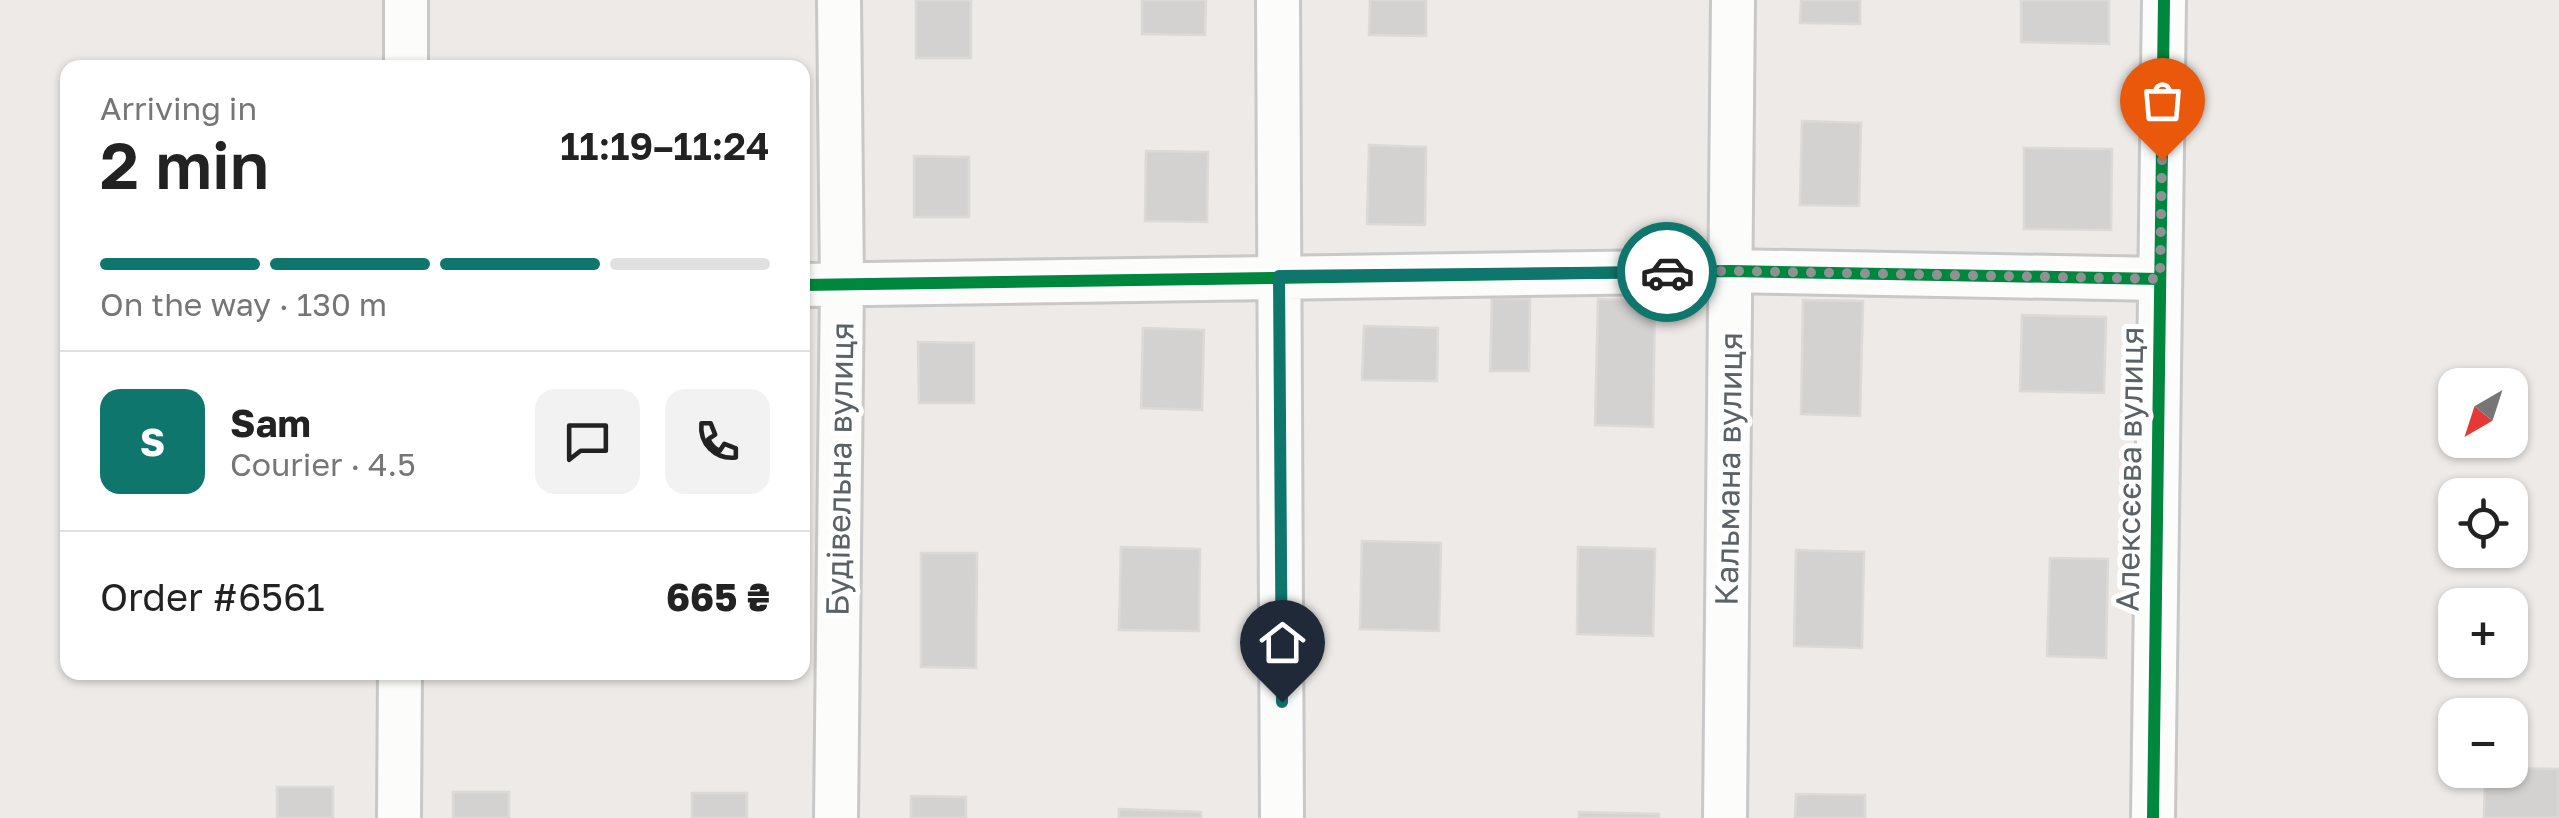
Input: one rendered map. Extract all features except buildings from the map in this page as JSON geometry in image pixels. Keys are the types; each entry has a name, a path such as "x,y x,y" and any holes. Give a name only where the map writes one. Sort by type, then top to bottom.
{"street":[{"path":"406,0 406,60"},
{"name":"Будівельна вулиця","path":"836,818 822,285 840,0"},
{"path":"1278,0 1282,818"},
{"name":"Кальмана вулиця","path":"1726,818 1733,0"},
{"name":"Алексєєва вулиця","path":"2152,818 2164,0"},
{"path":"822,285 1731,271 2160,279"},
{"path":"399,818 400,680"}],"cycle path":[{"path":"2153,818 2164,0"},
{"path":"810,285 1731,271 2160,279"}],"way so far":[{"path":"1667,272 2160,279 2162,160"}],"route":[{"path":"1282,702 1279,276 1667,272"}]}
